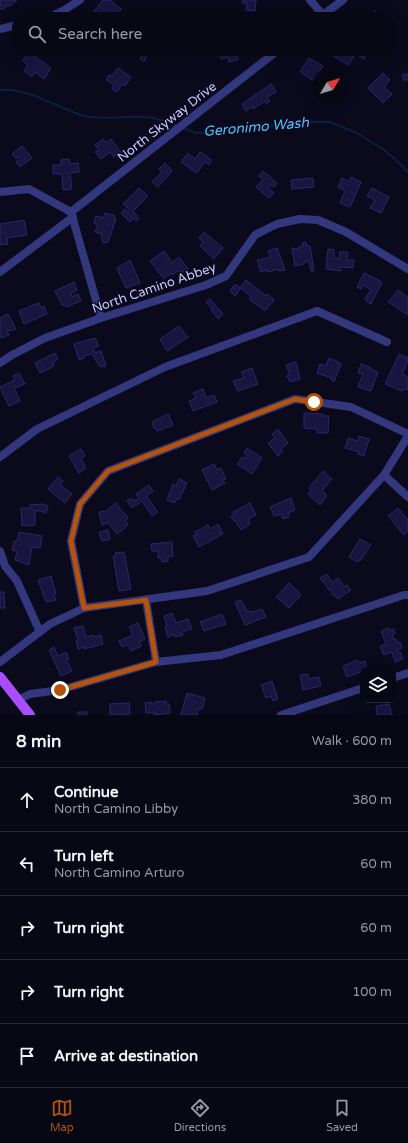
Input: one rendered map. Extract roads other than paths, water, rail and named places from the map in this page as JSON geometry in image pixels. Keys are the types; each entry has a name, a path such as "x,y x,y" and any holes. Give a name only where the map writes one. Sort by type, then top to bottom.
{"main road":[{"path":"0,677 30,715"}],"street":[{"path":"60,12 80,0"},
{"path":"310,0 318,12"},
{"path":"326,12 343,0"},
{"path":"0,29 12,26"},
{"name":"North Skyway Drive","path":"0,272 271,56"},
{"path":"0,192 29,189 72,215 101,318"},
{"name":"North Camino Abbey","path":"0,363 12,355 46,338 101,318 206,285 226,276 255,235 277,224 300,219 318,220 346,232 408,269"},
{"path":"0,457 38,429 165,367 317,310 387,342"},
{"path":"0,662 50,624 84,608 207,591 309,557 384,475 408,435 351,408 295,399 108,471 80,504 71,541 84,608"},
{"path":"384,475 408,496"},
{"path":"0,551 5,566 17,581 40,632"},
{"path":"18,700 30,694 60,690 156,662 221,655 404,595 408,595"},
{"path":"146,600 156,662"},
{"path":"396,677 408,673"},
{"path":"281,715 360,689"}],"waterway":[{"name":"Geronimo Wash","path":"0,90 10,90 32,95 84,116 97,118 147,117 169,122 177,126"},
{"name":"Geronimo Wash","path":"183,128 196,133 255,129 291,122 330,122 357,133 381,148 408,172"}]}
